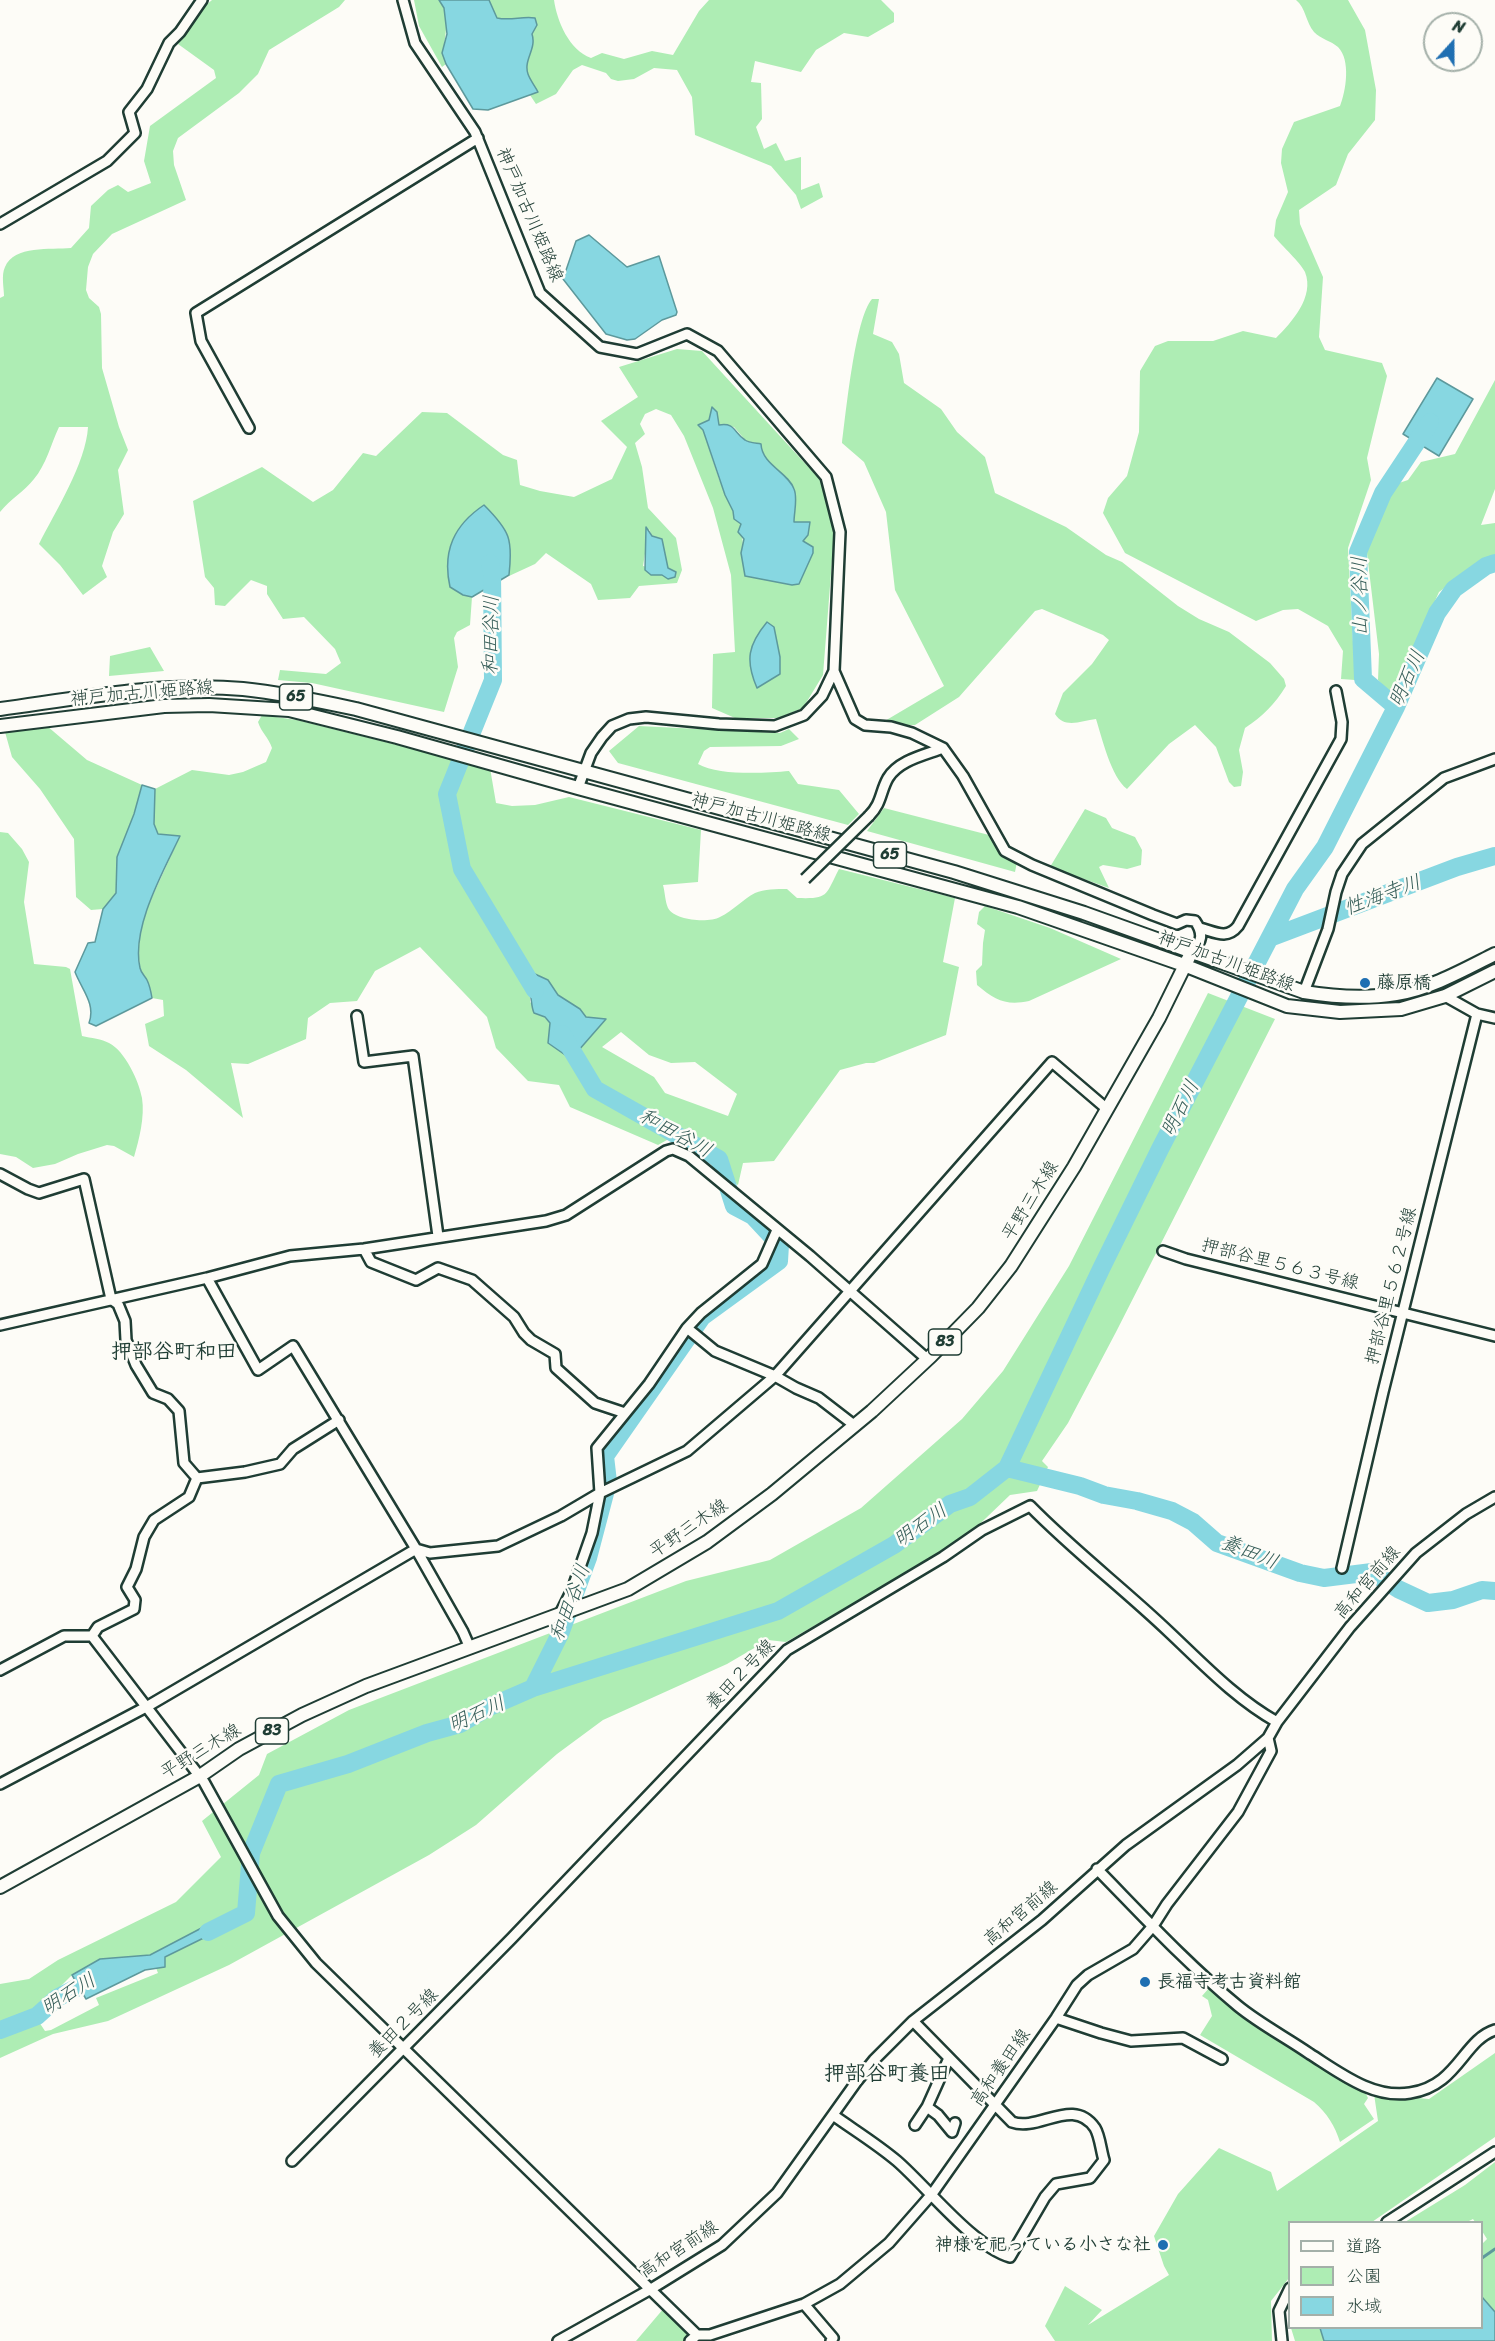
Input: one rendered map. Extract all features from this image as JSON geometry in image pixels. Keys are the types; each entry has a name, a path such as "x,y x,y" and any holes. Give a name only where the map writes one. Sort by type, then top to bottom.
{"main road":[{"name":"神戸加古川姫路線","path":"0,709 141,690 203,688 243,689 300,697 357,709 954,872 1084,912 1300,991 1341,998 1398,994 1450,977 1495,954"},
{"name":"神戸加古川姫路線","path":"0,726 164,706 209,705 289,710 397,737 1008,903 1184,965 1287,1006 1340,1012 1401,1009 1445,996 1495,971"},
{"name":"平野三木線","path":"0,1887 202,1779 239,1749 302,1715 366,1686 628,1589 707,1542 772,1494 872,1411 927,1359 978,1308 1011,1266 1056,1196 1107,1109 1159,1018 1191,953"}],"street":[{"path":"0,224 107,161 135,133 129,112 147,88 169,44 202,0"},
{"name":"神戸加古川姫路線","path":"403,0 415,43 478,138 540,293 600,347 637,354 687,334 718,351 826,477 840,532 834,671 822,696 804,715 775,726 719,724 646,717 629,719 612,726 602,737 591,753 585,771"},
{"path":"249,428 201,341 196,313 478,138"},
{"name":"神戸加古川姫路線","path":"834,671 855,719 866,724 891,727 912,733 943,748 963,776 1005,851 1032,865 1177,924 1186,920 1195,921 1202,935 1199,944 1191,953"},
{"path":"1200,928 1226,935 1238,926 1341,739 1342,722 1336,691"},
{"path":"806,879 877,807 889,777 906,762 943,748"},
{"path":"1300,991 1328,929 1342,874 1362,844 1444,778 1495,759"},
{"path":"578,788 585,771"},
{"path":"1445,996 1477,1014 1495,1018"},
{"name":"押部谷里５６２号線","path":"1342,1568 1380,1404 1477,1014"},
{"path":"357,1016 364,1062 412,1056 438,1236"},
{"path":"0,1784 148,1706 416,1550 430,1553 498,1546 687,1451 776,1376 849,1290 1052,1062 1107,1109"},
{"path":"0,1325 207,1278 290,1256 364,1249 438,1236 530,1225 566,1215 632,1171 673,1149 689,1156 849,1290 927,1359"},
{"path":"0,1174 28,1190 39,1193 84,1179 111,1299 118,1304 125,1321 126,1340 135,1365 153,1393 168,1399 179,1411 184,1463 197,1478"},
{"path":"565,1614 592,1533 600,1493 597,1448 649,1384 687,1328 701,1312 762,1264 777,1230"},
{"path":"364,1249 371,1262 416,1280 438,1268 472,1280 514,1317 531,1340 555,1354 556,1368 595,1403 625,1413"},
{"name":"押部谷里５６３号線","path":"1163,1251 1186,1259 1495,1336"},
{"path":"207,1278 258,1370 292,1346 416,1550 470,1648"},
{"path":"687,1328 715,1351 776,1376 819,1398 854,1425"},
{"path":"197,1478 245,1472 280,1464 293,1449 339,1420"},
{"path":"92,1636 98,1627 134,1609 135,1600 127,1587 136,1569 144,1537 154,1520 189,1497 197,1478"},
{"name":"高和宮前線","path":"558,2341 651,2289 722,2245 777,2193 874,2060 913,2021 1042,1920 1126,1845 1237,1765 1268,1738 1277,1722 1350,1627 1416,1553 1466,1515 1495,1497"},
{"name":"養田２号線","path":"292,2161 512,1938 787,1650 943,1557 982,1530 1030,1506 1170,1632 1191,1654 1258,1712 1277,1722"},
{"path":"0,1670 64,1636 92,1636"},
{"path":"92,1636 202,1779 278,1916 316,1963 651,2289 693,2338"},
{"name":"高和養田線","path":"693,2338 710,2335 804,2304 840,2284 889,2243 932,2194 1077,1985 1088,1975 1133,1949 1153,1926 1167,1904 1238,1812 1271,1750 1268,1738"},
{"path":"1097,1869 1159,1934 1239,2007 1346,2077 1372,2090 1403,2094 1431,2087 1448,2076 1485,2033 1495,2030"},
{"path":"1056,2018 1131,2041 1182,2038 1222,2059"},
{"path":"833,2115 896,2160 979,2240 997,2253 1010,2257 1056,2184 1090,2178 1104,2160 1095,2129 1083,2117 1073,2114 1058,2115 1021,2126 1012,2122 913,2021"},
{"path":"915,2126 927,2107 950,2058"},
{"path":"927,2107 954,2127 953,2135 966,2146"},
{"path":"1390,2221 1495,2152"},
{"path":"1282,2341 1279,2311 1288,2292"},
{"path":"804,2304 833,2338 831,2341"}],"green space":[{"path":"212,0 345,0 339,7 269,50 258,74 239,93 178,138 173,151 174,165 186,200 112,234 93,254 88,267 86,290 89,298 99,307 101,314 102,368 128,450 118,470 124,514 113,532 102,566 107,577 83,595 60,565 39,544 76,471 82,456 88,427 59,427 38,473 30,484 0,512 0,298 4,296 4,270 10,260 25,252 71,248 89,228 91,206 108,190 118,185 128,192 151,183 144,161 150,126 216,78 214,70 178,44 198,12"},
{"path":"414,0 439,0 444,7 446,64 442,67 419,26"},
{"path":"489,0 554,0 561,25 570,42 576,49 591,58 602,53 624,59 652,51 673,55 699,11 709,0 881,0 894,13 894,22 868,37 844,33 816,50 801,72 755,61 751,82 761,83 762,119 756,127 764,149 776,143 785,161 801,157 801,190 819,183 823,197 801,209 796,195 771,166 695,135 692,97 677,70 654,68 634,79 618,81 611,79 606,73 582,65 573,70 556,94 536,104 530,95 538,92 529,76 527,64 533,45 532,34 537,25 528,17 509,20 497,18"},
{"path":"1296,0 1348,0 1365,30 1376,90 1375,120 1348,154 1336,185 1299,210 1300,224 1323,277 1319,337 1325,350 1382,363 1387,376 1367,458 1371,480 1348,548 1355,680 1341,679 1343,651 1328,626 1298,609 1283,610 1256,621 1125,553 1103,513 1108,498 1127,476 1139,432 1140,371 1155,346 1168,341 1213,341 1243,331 1276,338 1300,309 1304,300 1307,291 1305,272 1274,236 1276,220 1288,192 1281,163 1282,149 1294,122 1340,106 1344,92 1346,67 1338,47 1314,32"},
{"path":"872,299 879,299 873,334 892,342 899,354 904,383 941,409 957,432 985,457 995,493 1066,527 1106,555 1122,562 1178,606 1199,619 1229,632 1270,663 1284,679 1286,686 1277,698 1263,714 1245,728 1239,750 1243,772 1241,786 1234,787 1229,782 1216,747 1195,725 1169,744 1127,789 1112,767 1096,719 1068,723 1059,719 1055,714 1063,693 1092,664 1109,640 1103,635 1042,609 1035,611 959,697 915,725 878,725 944,686 895,590 886,512 864,462 842,443 856,345 866,309"},
{"path":"677,349 702,351 823,483 834,535 823,675 803,708 778,718 735,718 712,708 713,654 735,652 731,575 713,508 684,436 671,415 656,409 645,414 640,424 645,434 635,443 642,467 648,508 676,538 682,570 677,583 639,586 630,598 598,600 591,584 546,553 535,564 509,576 508,546 505,537 497,520 484,505 463,595 472,597 470,625 457,632 454,638 458,667 444,712 312,683 278,680 280,670 326,674 341,663 335,649 304,617 283,619 267,594 267,586 251,580 225,606 215,605 214,588 205,577 193,501 262,467 313,502 333,490 363,453 376,456 422,412 447,413 503,455 517,460 520,485 574,497 612,479 627,447 601,421 638,397 619,367","holes":["712,407 719,425 734,427 746,441 760,444 766,458 787,478 794,489 796,501 794,523 799,523 805,568 799,584 766,580 743,545 741,524 734,519 703,430 704,424 709,420","649,529 652,536 662,539 670,571 643,566"]},
{"path":"1495,380 1495,489 1481,525 1495,523 1495,558 1477,564 1439,592 1392,696 1378,680 1379,654 1366,545 1396,484 1408,480 1421,462 1455,454"},
{"path":"150,647 164,671 109,676 110,656"},
{"path":"262,715 297,720 490,768 496,803 512,806 535,805 569,797 701,830 698,882 663,885 668,908 678,916 692,920 715,919 746,898 766,890 787,889 797,898 821,896 828,890 839,869 955,898 943,962 959,967 946,1035 874,1063 840,1070 774,1161 743,1163 738,1185 674,1136 658,1145 570,1107 559,1085 528,1081 496,1048 487,1017 420,947 375,971 357,1001 330,1003 308,1018 306,1039 248,1064 231,1063 243,1118 186,1070 149,1046 145,1024 164,1016 163,1000 152,998 147,981 140,970 138,946 143,917 180,836 158,834 154,824 155,789 192,770 229,775 243,772 266,762 272,748 258,722","holes":["524,969 548,980 558,995 580,1009 586,1018 550,1023 530,1002 530,994 522,977","621,1032 649,1055 671,1063 695,1062 737,1094 728,1116 665,1093 654,1077 602,1047"]},
{"path":"47,726 87,760 142,785 134,814 117,857 116,893 103,909 91,910 76,897 74,839 40,789 12,757 5,732"},
{"path":"639,726 780,733 789,729 799,739 781,746 710,747 704,751 698,764 730,772 789,771 798,784 839,790 859,814 848,825 618,763 609,751"},
{"path":"884,808 989,835 1001,854 1017,862 1015,872 867,831"},
{"path":"1085,809 1106,818 1112,828 1135,837 1142,850 1141,865 1127,869 1103,865 1099,867 1109,888 1050,867"},
{"path":"0,832 8,833 22,849 29,862 24,902 34,964 70,969 82,1036 103,1040 115,1047 126,1059 138,1083 143,1113 134,1157 114,1146 107,1145 55,1164 33,1168 16,1157 0,1154"},
{"path":"985,906 1050,928 1121,959 1029,1001 1014,1003 1001,1001 977,985 976,971 982,965 985,930 977,924 979,912"},
{"path":"1208,993 1275,1019 1116,1332 1068,1423 1042,1461 1048,1467 1037,1491 1010,1495 962,1541 786,1642 768,1640 727,1664 603,1720 557,1754 476,1825 429,1855 229,1965 108,2021 53,2034 0,2058 0,1984 29,1979 58,1960 176,1902 221,1857 202,1821 259,1775 267,1754 349,1710 686,1581 770,1560 861,1508 962,1419 1003,1371 1069,1266","holes":["213,1922 229,1925 165,1957 165,1967 156,1968 158,1973 96,1998 99,2005 51,2030 45,2031 31,2010 53,1994 72,1975 100,1959 150,1955"]},
{"path":"1209,1988 1268,2034 1366,2094 1368,2098 1364,2104 1374,2119 1340,2142 1330,2120 1314,2102 1200,2035 1212,2016 1208,2000 1202,1996"},
{"path":"1495,2053 1495,2137 1373,2221 1288,2221 1288,2279 1271,2301 1272,2341 1055,2341 1045,2326 1065,2286 1102,2310 1088,2325 1169,2275 1154,2236 1178,2194 1219,2148 1271,2172 1277,2191 1378,2121 1374,2094 1429,2099"},
{"path":"1495,2162 1495,2312 1483,2298 1483,2243 1487,2239 1483,2233 1483,2221 1473,2219 1469,2221 1407,2221 1465,2185"},
{"path":"664,2308 689,2332 683,2341 636,2341"},
{"path":"1291,2329 1320,2329 1324,2341 1295,2341"}],"water":[{"path":"439,0 489,0 497,18 535,18 537,25 532,34 533,45 527,69 538,92 488,110 473,109 446,64 442,53 447,34 444,8"},
{"path":"589,235 627,267 659,256 676,315 662,320 635,339 627,340 606,334 563,279 576,241"},
{"path":"1437,378 1473,399 1439,456 1403,434"},
{"path":"712,407 717,412 719,425 728,425 747,441 761,444 766,458 794,489 796,501 794,522 810,522 808,535 803,541 813,547 813,553 799,584 792,585 745,576 741,553 744,539 738,532 741,524 734,519 703,430 698,425 709,420"},
{"path":"484,505 508,536 509,575 472,597 463,595 450,587 449,551 458,530"},
{"path":"646,527 652,536 662,539 668,568 676,572 675,577 668,579 662,575 651,575 645,570"},
{"path":"767,622 774,627 780,657 780,674 757,688 751,669 750,653 756,638"},
{"path":"142,785 155,789 154,824 158,834 180,836 150,900 140,936 138,952 140,968 148,982 152,998 96,1026 89,1023 91,1010 75,972 88,943 95,942 103,909 116,893 117,857 134,814"},
{"path":"524,969 548,980 558,995 580,1009 586,1017 606,1019 571,1059 548,1043 550,1023 545,1017 534,1013 530,993 520,970"},
{"path":"226,1918 230,1925 165,1957 165,1967 145,1970 86,1999 72,1975 100,1959 150,1955 213,1922"},
{"path":"1483,2298 1495,2312 1495,2341 1324,2341 1320,2329 1483,2329"}],"waterway":[{"name":"山ノ谷川","path":"1396,707 1363,679 1358,552 1383,493 1430,422"},
{"name":"和田谷川","path":"490,563 493,680 447,794 462,869 535,990"},
{"name":"明石川","path":"208,1932 246,1913 251,1853 279,1784 348,1764 427,1733 460,1724 487,1708 533,1688 778,1611 894,1545 950,1504 970,1497 1007,1468 1160,1149 1295,889 1325,847 1396,707 1437,613 1454,589 1486,566 1495,563"},
{"name":"性海寺川","path":"1272,937 1457,867 1495,856"},
{"name":"和田谷川","path":"533,1688 560,1634 588,1558 608,1482 605,1456 702,1317 779,1261 780,1245 753,1216 734,1206 719,1159 595,1089 562,1034"},
{"name":"養田川","path":"1007,1468 1172,1511 1193,1522 1217,1543 1300,1573 1324,1578 1372,1572 1398,1589 1428,1603 1453,1600 1482,1590 1495,1591"},
{"name":"明石川","path":"0,2030 37,2016 57,1998 99,1976"},
{"path":"1483,2257 1495,2249"}],"place":[{"name":"藤原橋","path":"1365,983"},
{"name":"長福寺考古資料館","path":"1145,1982"},
{"name":"神様を祀っている小さな社","path":"1163,2245"}],"district":[{"name":"押部谷町和田","path":"174,1353"},
{"name":"押部谷町養田","path":"887,2075"}]}
